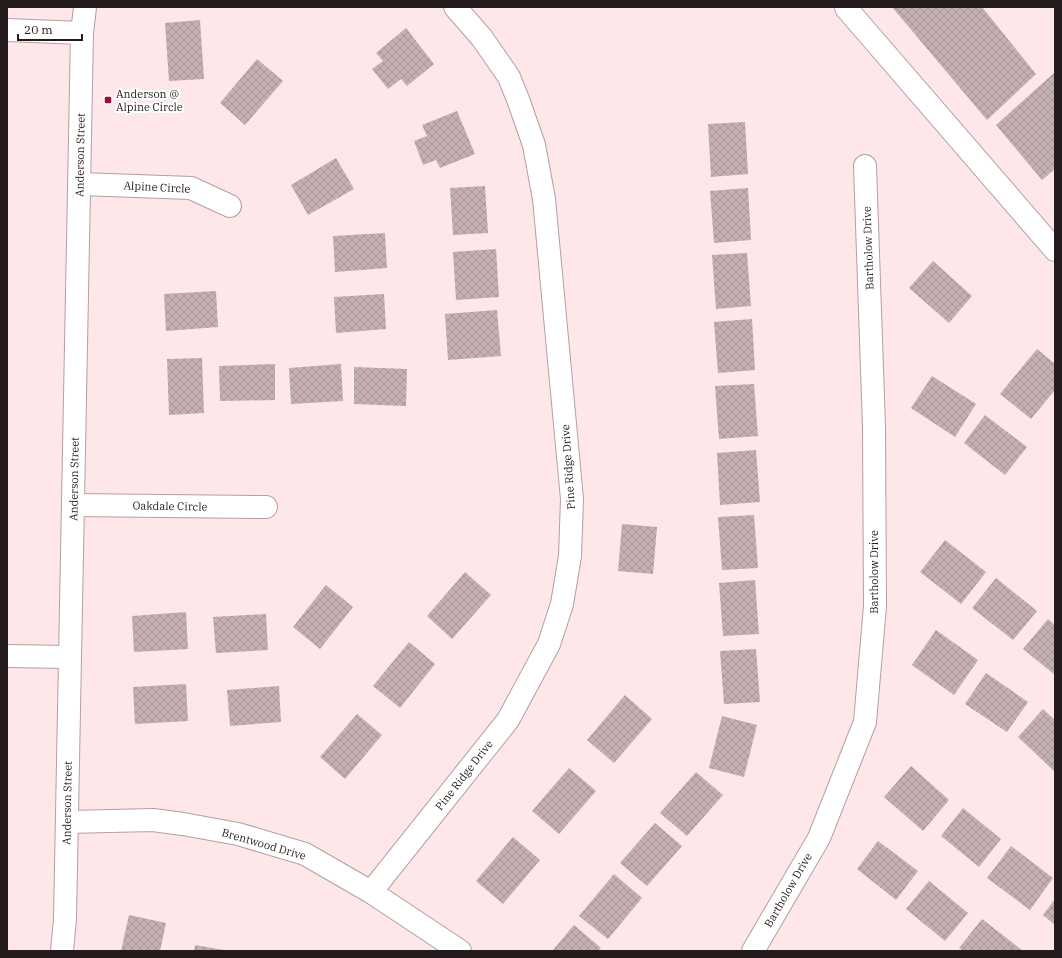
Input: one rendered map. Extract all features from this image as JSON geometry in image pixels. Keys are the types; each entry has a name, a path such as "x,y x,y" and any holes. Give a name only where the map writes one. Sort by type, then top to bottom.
{"street":[{"name":"Anderson Street","path":"62,951 65,919 82,33 85,7"},
{"name":"Pine Ridge Drive","path":"371,892 508,720 549,644 562,604 570,556 572,499 544,199 534,145 509,77 482,38 455,7"},
{"path":"848,7 846,8 851,14 1055,250"},
{"path":"7,30 82,33"},
{"name":"Bartholow Drive","path":"753,951 819,838 866,722 875,606 875,585 874,427 865,166"},
{"name":"Alpine Circle","path":"80,184 191,188 230,206"},
{"name":"Oakdale Circle","path":"73,505 266,507"},
{"path":"7,656 69,657"},
{"name":"Brentwood Drive","path":"67,822 153,820 183,824 238,834 305,854 371,892 460,951"}],"building":[{"path":"892,7 982,7 1036,74 987,120"},
{"path":"200,20 204,79 169,81 165,23"},
{"path":"406,28 434,64 407,86 401,79 388,89 372,69 383,61 376,53"},
{"path":"257,59 283,81 245,125 220,103"},
{"path":"1055,72 1055,169 1042,180 996,125"},
{"path":"457,111 475,154 440,168 436,160 423,165 414,141 427,136 422,125"},
{"path":"745,122 748,174 711,177 708,124"},
{"path":"336,158 354,189 308,215 291,185"},
{"path":"485,186 488,233 453,235 450,188"},
{"path":"748,188 751,240 714,243 710,191"},
{"path":"385,233 387,268 335,272 333,236"},
{"path":"496,249 499,297 456,300 453,252"},
{"path":"747,253 751,306 716,309 712,255"},
{"path":"933,261 972,296 949,323 909,288"},
{"path":"216,291 218,327 166,331 164,294"},
{"path":"384,294 386,329 336,333 334,297"},
{"path":"497,310 501,356 448,360 445,314"},
{"path":"752,319 755,370 718,373 714,322"},
{"path":"1037,349 1055,364 1055,390 1031,419 1000,394"},
{"path":"202,358 204,413 169,415 167,359"},
{"path":"275,364 275,400 220,401 219,366"},
{"path":"341,364 343,401 291,404 289,368"},
{"path":"354,367 407,369 406,406 354,404"},
{"path":"932,376 976,404 955,437 911,408"},
{"path":"754,384 758,436 719,439 715,386"},
{"path":"985,415 1027,447 1005,475 964,443"},
{"path":"756,450 760,502 720,505 717,453"},
{"path":"754,515 758,568 722,570 718,517"},
{"path":"622,524 657,527 653,574 618,571"},
{"path":"945,540 986,572 961,604 920,572"},
{"path":"465,572 491,595 452,639 427,616"},
{"path":"996,578 1037,611 1013,640 972,608"},
{"path":"755,580 759,634 723,636 719,583"},
{"path":"326,585 353,607 320,649 293,627"},
{"path":"186,612 188,649 134,652 132,616"},
{"path":"266,614 268,650 216,653 213,617"},
{"path":"1048,619 1055,625 1055,675 1023,649"},
{"path":"936,630 978,660 954,695 912,665"},
{"path":"409,642 435,664 400,708 373,686"},
{"path":"756,649 760,702 724,704 720,651"},
{"path":"986,673 1028,702 1007,732 965,704"},
{"path":"186,684 188,721 135,724 133,687"},
{"path":"279,686 281,722 230,726 227,690"},
{"path":"625,695 652,719 614,763 587,740"},
{"path":"1043,709 1055,720 1055,772 1018,737"},
{"path":"357,714 382,735 345,779 320,757"},
{"path":"722,716 757,725 744,777 709,768"},
{"path":"911,766 949,800 923,831 884,797"},
{"path":"569,768 596,791 559,834 532,811"},
{"path":"696,772 723,795 687,836 660,813"},
{"path":"963,808 1001,839 979,867 941,836"},
{"path":"655,823 682,846 647,886 620,863"},
{"path":"513,837 540,860 503,904 476,881"},
{"path":"878,841 918,871 896,900 857,869"},
{"path":"1011,846 1053,878 1030,910 987,878"},
{"path":"614,874 642,898 608,939 579,916"},
{"path":"929,881 968,913 945,941 906,909"},
{"path":"1055,899 1055,925 1043,915"},
{"path":"129,915 166,923 160,951 121,951"},
{"path":"982,919 1023,951 963,951 959,948"},
{"path":"574,925 601,948 598,951 552,951"},
{"path":"195,945 224,950 224,951 194,951"}],"place":[{"name":"Anderson @ Alpine Circle","path":"108,100"}]}
